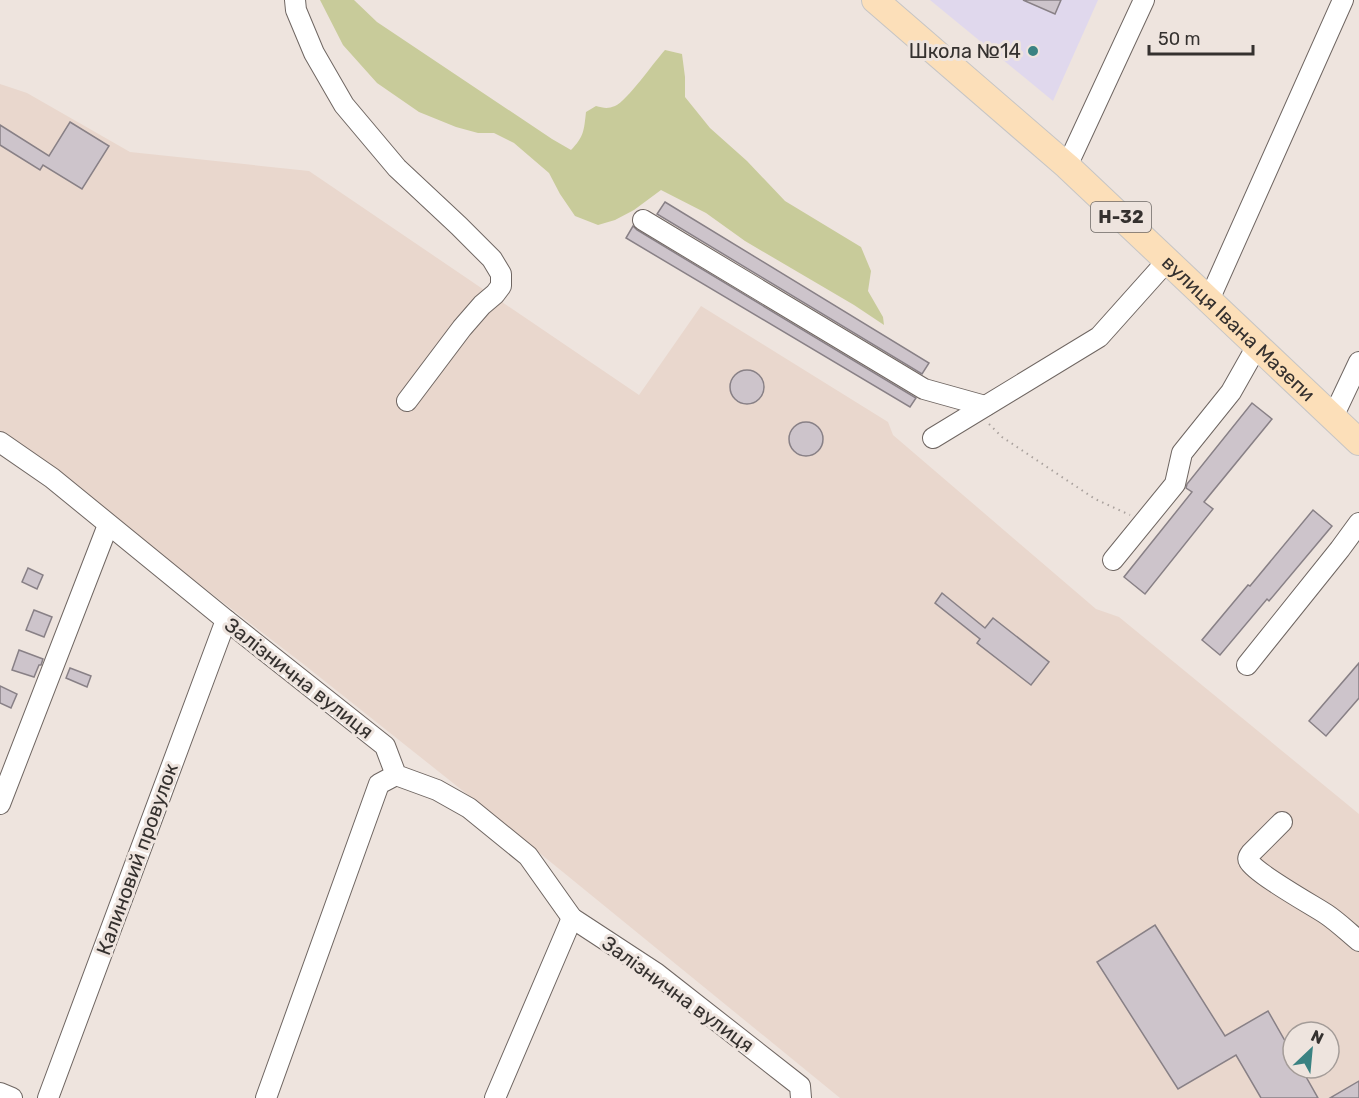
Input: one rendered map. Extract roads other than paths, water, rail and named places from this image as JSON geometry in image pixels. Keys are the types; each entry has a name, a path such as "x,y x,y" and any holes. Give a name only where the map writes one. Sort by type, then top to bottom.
{"main road":[{"name":"вулиця Івана Мазепи","path":"875,0 1066,166 1359,442"}],"street":[{"path":"295,0 314,53 344,105 397,168 492,259 501,274 501,285 495,294 482,304 462,328 407,401"},
{"path":"1066,166 1144,0"},
{"path":"1209,300 1342,0"},
{"path":"643,220 924,389 981,409"},
{"path":"933,438 1099,337 1167,261"},
{"path":"1113,560 1174,484 1182,453 1231,392 1257,346"},
{"path":"1333,417 1359,362"},
{"name":"Залізнична вулиця","path":"0,442 52,478 385,746 396,775 437,790 469,808 528,856 572,918 656,973 764,1057 800,1086 801,1098"},
{"path":"1247,665 1359,523"},
{"path":"0,804 108,525"},
{"name":"Калиновий провулок","path":"48,1098 226,620"},
{"path":"266,1098 379,784 396,775"},
{"path":"1282,822 1251,853 1249,861 1277,884 1328,915 1359,941"},
{"path":"495,1098 572,918"},
{"path":"0,1093 12,1098"}],"place":[{"name":"Школа №14","path":"1033,51"}]}
